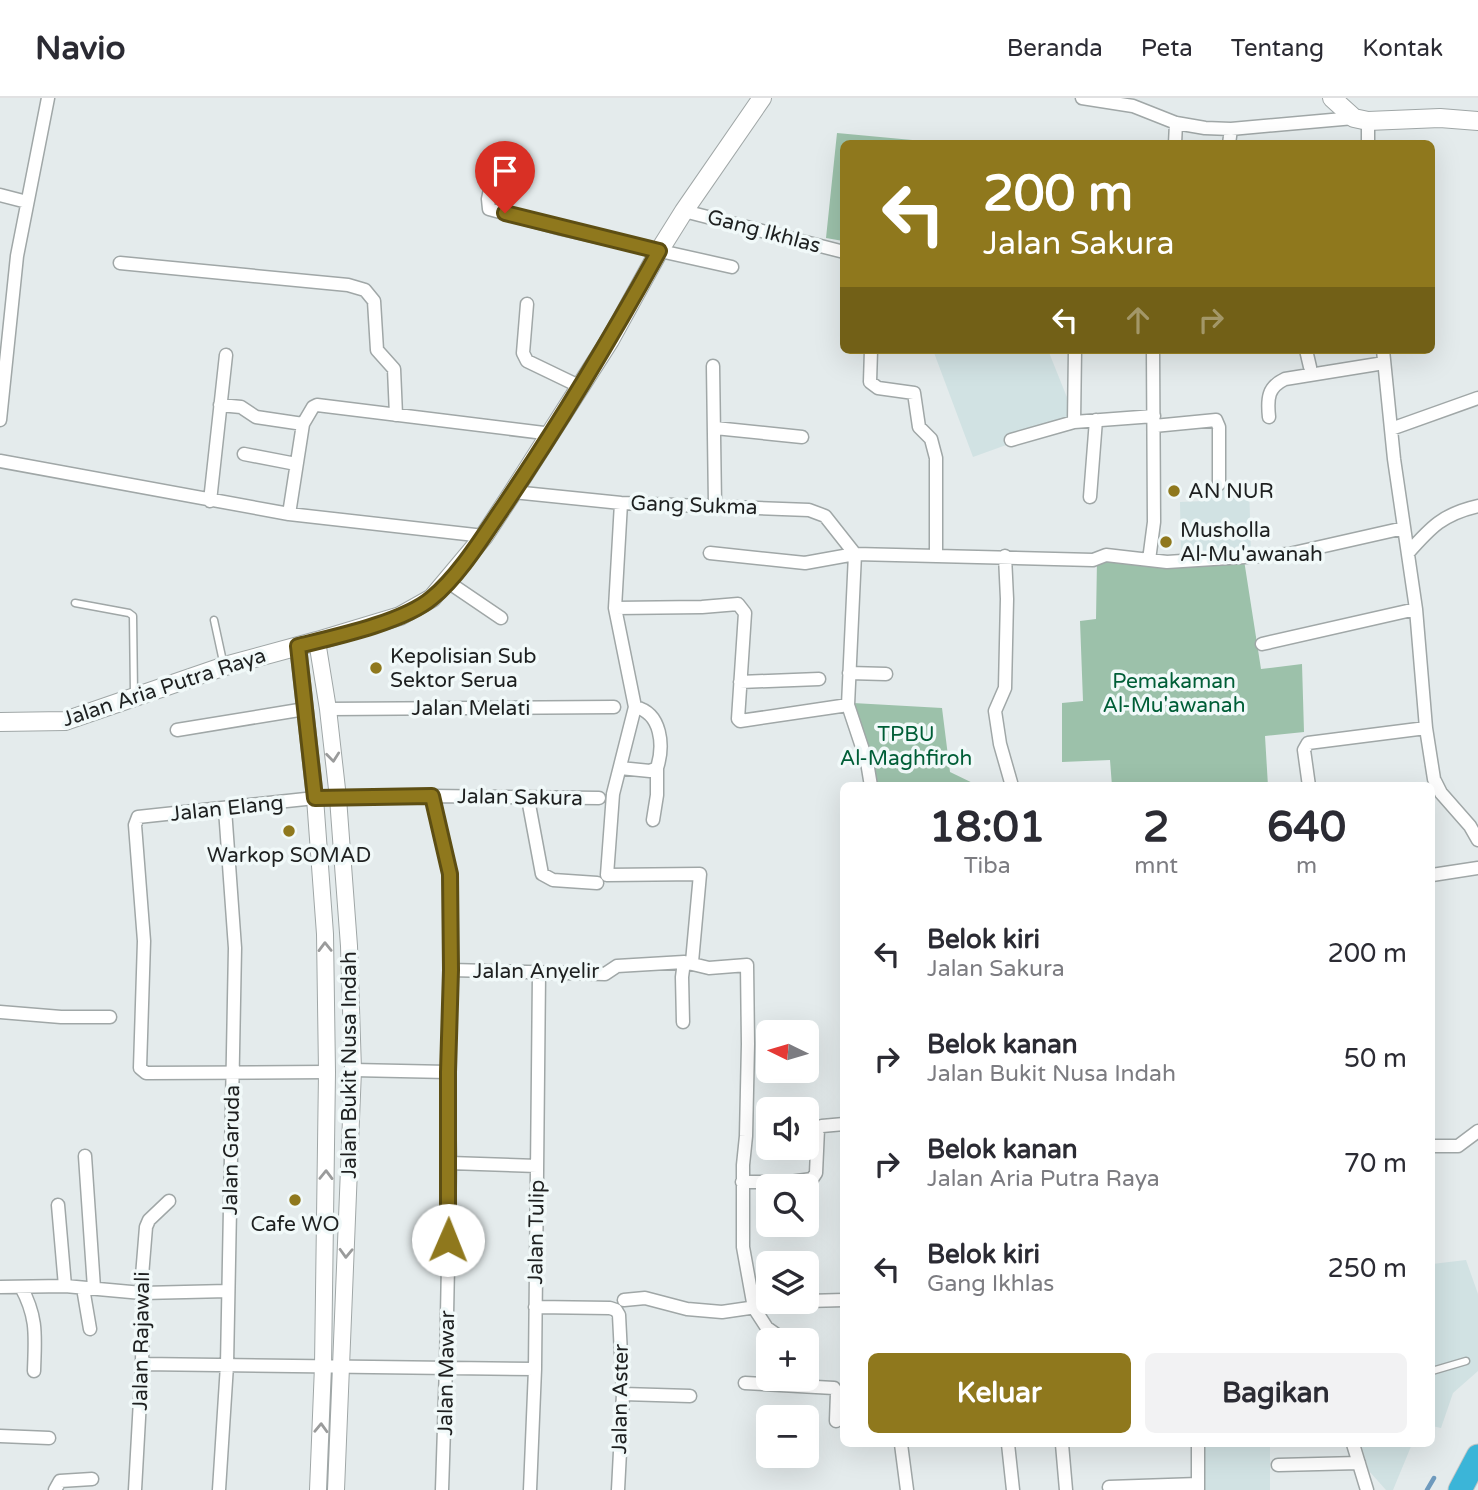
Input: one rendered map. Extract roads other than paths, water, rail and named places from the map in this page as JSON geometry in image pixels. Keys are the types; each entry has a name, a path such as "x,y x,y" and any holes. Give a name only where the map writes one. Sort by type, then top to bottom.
{"highway":[{"path":"1460,1490 1478,1456"}],"main road":[{"name":"Jalan Aria Putra Raya","path":"0,722 65,721 225,666 400,616 432,598 484,536 552,434 684,211 762,98"},
{"path":"1332,98 1361,119 1440,118 1478,121"}],"street":[{"path":"0,419 4,340 17,256 48,98"},
{"path":"1082,98 1133,106 1176,123 1231,129 1361,119 1367,140"},
{"path":"1175,140 1176,123"},
{"path":"1230,140 1231,129"},
{"path":"493,175 488,199 489,209 732,267"},
{"path":"0,195 27,202"},
{"name":"Gang Ikhlas","path":"684,211 840,251"},
{"path":"120,263 348,285 365,290 374,301 377,349 394,369 396,415"},
{"path":"527,304 523,353 527,361 581,387"},
{"path":"871,354 870,382 878,388 914,393 919,427 931,439 936,457 936,556"},
{"path":"1074,354 1074,422"},
{"path":"1149,560 1154,522 1153,354"},
{"path":"1307,354 1310,367"},
{"path":"210,501 226,355"},
{"path":"1269,416 1267,400 1276,383 1383,356 1416,609 1426,728 1434,779 1441,793 1470,826 1478,840"},
{"path":"713,366 715,505"},
{"path":"1391,429 1478,398"},
{"path":"220,405 241,407 256,417 303,424"},
{"path":"289,514 303,424 313,407 319,405 552,434"},
{"path":"1090,497 1096,420"},
{"path":"1011,440 1074,422 1216,420 1219,427 1219,484"},
{"path":"715,428 802,437"},
{"path":"244,454 296,464"},
{"path":"0,461 289,514 484,536"},
{"name":"Gang Sukma","path":"513,492 621,503 715,505 818,512 825,516 855,554"},
{"path":"621,503 615,608 635,707 613,794 607,875 701,874 688,962 682,977 683,1022"},
{"path":"1408,553 1438,521 1450,514 1478,506"},
{"path":"710,553 805,563 855,554 1093,560 1106,555 1167,562 1289,554 1404,528"},
{"path":"855,554 848,705 867,762 870,782"},
{"path":"1005,556 1007,599 1004,688 995,711 1000,744 1011,782"},
{"path":"448,582 501,618"},
{"path":"615,608 738,604 745,613 738,719 743,722 848,705"},
{"path":"1262,644 1416,609"},
{"name":"Jalan Bukit Nusa Indah","path":"317,641 338,797 349,946 353,1070 336,1490"},
{"name":"Jalan Bukit Nusa Indah","path":"298,646 315,798 325,934 327,1072 323,1366 318,1490"},
{"path":"849,673 886,674"},
{"path":"740,682 819,679"},
{"name":"Jalan Melati","path":"328,709 614,707"},
{"path":"635,707 648,712 656,721 659,732 657,795 653,820"},
{"path":"177,730 305,709"},
{"path":"1308,782 1304,750 1308,743 1426,728"},
{"path":"620,768 650,771 657,768"},
{"name":"Jalan Mawar","path":"432,796 450,874 450,1163 442,1490"},
{"name":"Jalan Sakura","path":"315,798 599,798"},
{"name":"Jalan Elang","path":"233,1072 146,1073 139,1063 144,941 135,825 138,817 315,798"},
{"path":"528,799 542,874 553,880 597,883"},
{"name":"Jalan Garuda","path":"219,1490 227,1365 235,948 225,809"},
{"path":"1435,875 1478,868"},
{"name":"Jalan Anyelir","path":"451,970 605,975 617,966 688,962 709,968 744,964 748,968 748,1044 742,1182"},
{"name":"Jalan Tulip","path":"530,1490 535,1369 539,974"},
{"path":"0,1012 61,1017 110,1017"},
{"path":"353,1070 448,1072"},
{"path":"233,1072 327,1072"},
{"path":"767,1328 754,1308 743,1247 742,1182 812,1179 816,1173 818,1129 822,1126 840,1124"},
{"path":"1435,1146 1458,1146 1478,1131"},
{"path":"85,1156 90,1329"},
{"path":"450,1163 537,1166"},
{"name":"Jalan Rajawali","path":"135,1490 146,1227 149,1220 169,1201"},
{"path":"58,1205 65,1286"},
{"path":"0,1287 65,1286 142,1293 228,1291"},
{"path":"21,1287 31,1305 36,1325 34,1371"},
{"path":"535,1307 620,1305 645,1298 687,1309 722,1312 754,1308"},
{"path":"819,1301 840,1300"},
{"name":"Jalan Aster","path":"618,1490 623,1394 620,1305"},
{"path":"142,1364 535,1369"},
{"path":"745,1383 756,1383"},
{"path":"819,1386 836,1390 836,1421"},
{"path":"623,1394 690,1396"},
{"path":"0,1436 49,1438"},
{"path":"901,1447 907,1490"},
{"path":"1008,1447 1013,1490"},
{"path":"1062,1447 1066,1490"},
{"path":"1109,1487 1198,1487 1198,1447"},
{"path":"1354,1447 1367,1490"},
{"path":"1278,1465 1359,1463"},
{"path":"55,1490 61,1482 92,1479"}],"lane":[{"path":"75,603 133,616 134,697"},
{"path":"214,620 225,666"},
{"path":"1435,1370 1466,1361"}],"waterway":[{"path":"1427,1490 1434,1478"}],"place":[{"name":"AN NUR","path":"1174,491"},
{"name":"Musholla Al-Mu'awanah","path":"1166,542"},
{"name":"Kepolisian Sub Sektor Serua","path":"376,668"},
{"name":"Warkop SOMAD","path":"289,831"},
{"name":"Cafe WO","path":"295,1200"}],"park label":[{"name":"Pemakaman Al-Mu'awanah","path":"1174,693"},
{"name":"TPBU Al-Maghfiroh","path":"906,746"}]}
